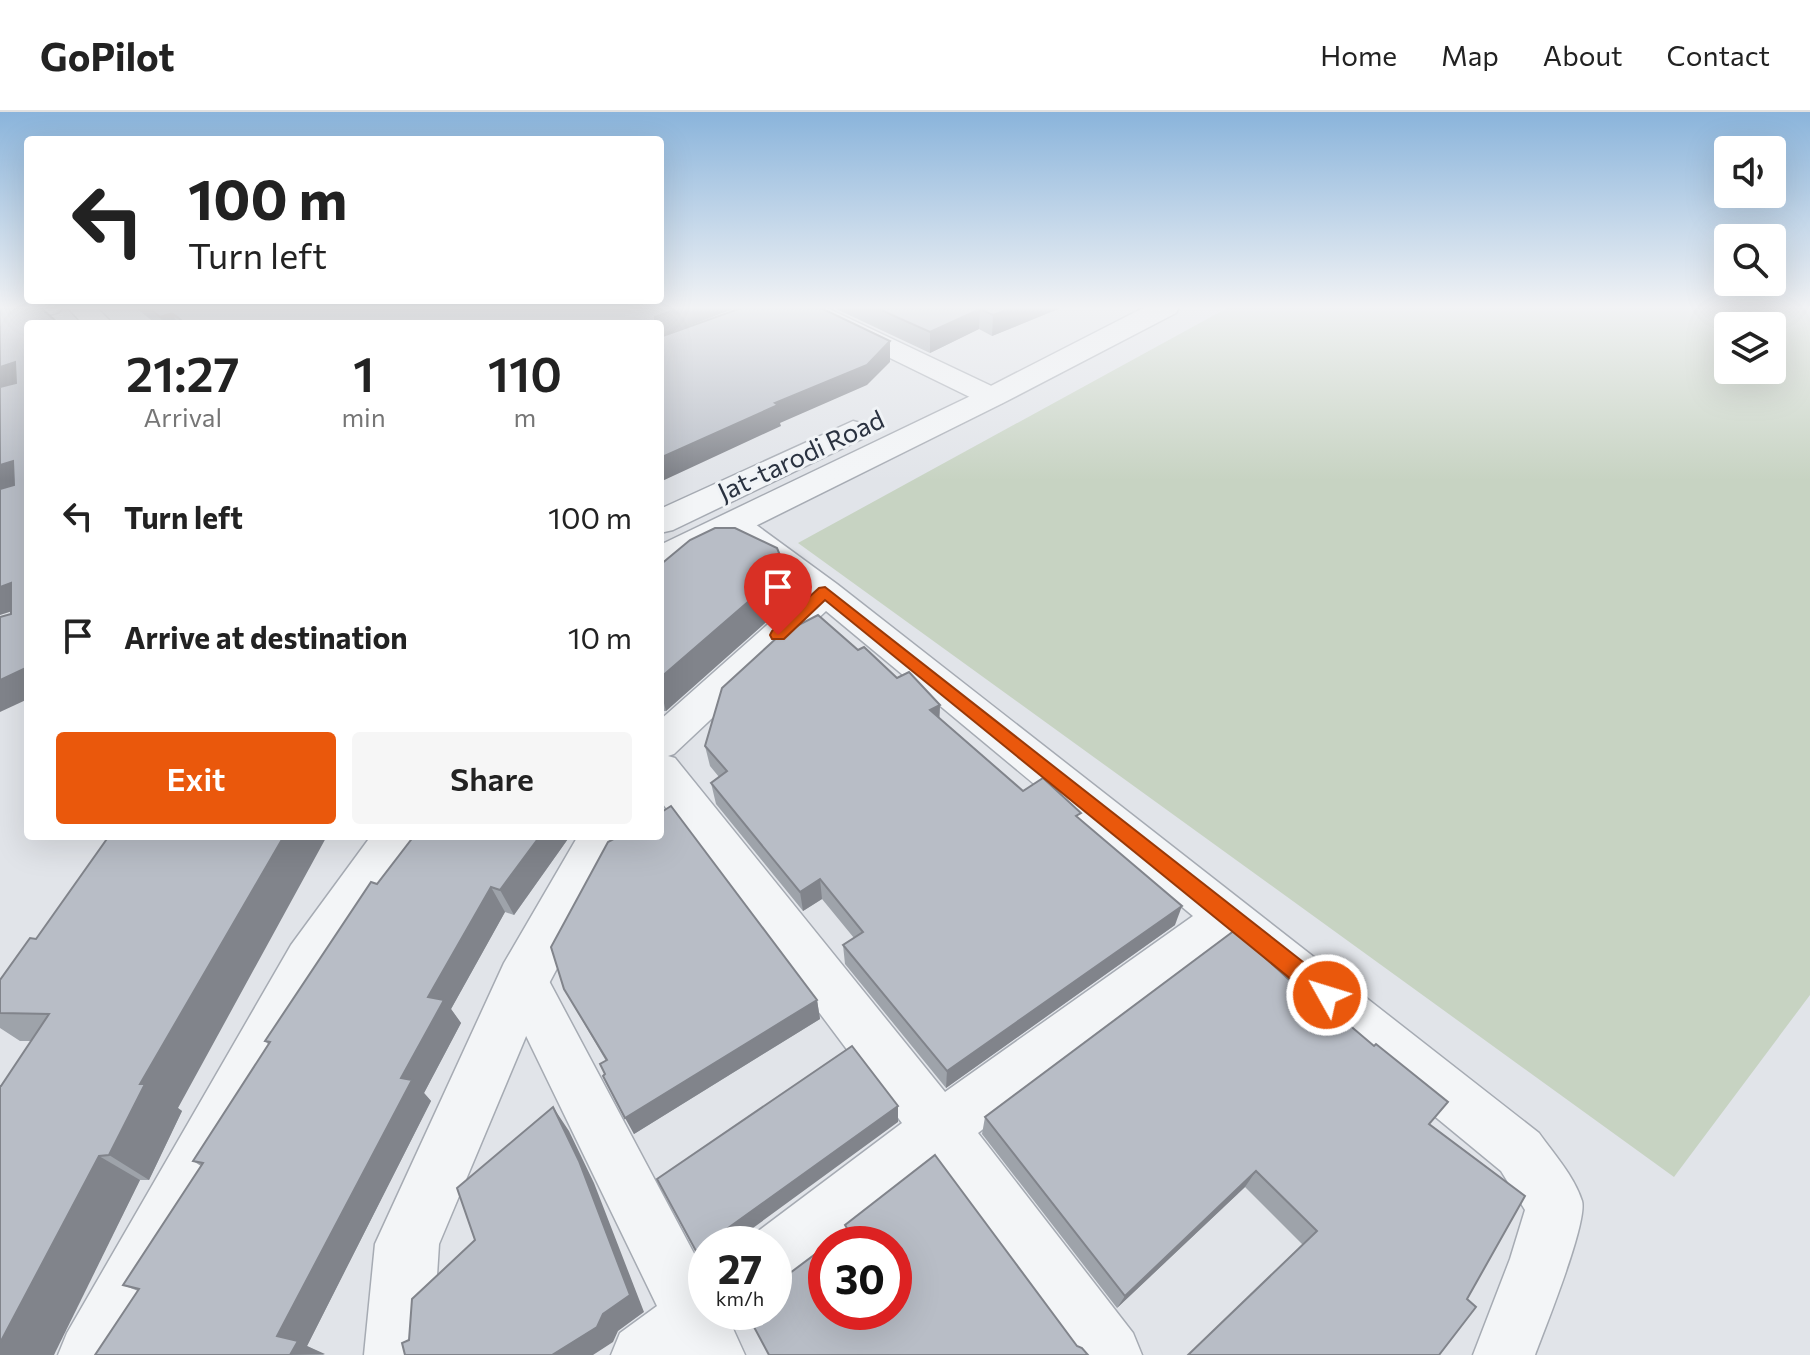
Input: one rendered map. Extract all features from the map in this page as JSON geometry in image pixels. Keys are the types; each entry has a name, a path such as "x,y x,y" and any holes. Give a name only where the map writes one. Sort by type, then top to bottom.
{"street":[{"path":"926,365 992,397"},
{"name":"Jat-tarodi Road","path":"916,401 993,365"},
{"path":"664,557 1054,365"},
{"name":"Jat-tarodi Road","path":"664,520 873,421"},
{"path":"733,523 825,592 1520,1152 1555,1205 1540,1259 1504,1355"},
{"path":"664,739 825,592"},
{"path":"664,774 940,1128 1111,1355"},
{"path":"89,1355 308,960 368,871 394,840"},
{"path":"398,1355 407,1244 523,980 601,840"},
{"path":"792,1242 940,1128 1230,916"},
{"path":"523,980 688,1296"},
{"path":"642,1355 697,1330"}],"green space":[{"path":"1123,365 1714,365 1714,384 1786,384 1786,365 1810,365 1810,995 1674,1177 798,543"}],"building":[{"path":"15,365 24,365 24,669 0,680 0,617 11,614 11,583 0,587 0,489 14,485 13,461 0,465 0,387 16,383"},
{"path":"664,365 867,365 775,403 778,405 664,456"},
{"path":"715,528 735,528 777,548 782,560 770,583 664,675 664,562 690,540"},
{"path":"818,615 858,650 864,647 897,678 909,672 940,705 930,710 1023,791 1043,778 1081,813 1076,816 1182,906 947,1071 843,945 863,932 820,879 800,892 711,783 727,771 705,746 722,688 781,634"},
{"path":"671,806 817,1000 625,1118 603,1076 605,1074 600,1064 607,1060 564,989 551,947 608,842 664,840 664,810"},
{"path":"106,840 282,840 140,1084 145,1084 109,1155 99,1156 0,1343 0,1086 49,1014 0,1013 0,980 30,938 36,939"},
{"path":"411,840 537,840 500,890 491,887 428,997 444,1000 401,1078 412,1080 277,1336 298,1341 290,1355 95,1355 139,1289 123,1285 203,1163 193,1161 270,1042 265,1041 371,882 377,884"},
{"path":"1235,930 1310,999 1314,995 1374,1046 1376,1044 1448,1102 1429,1124 1525,1196 1467,1299 1476,1307 1439,1355 1188,1355 1317,1231 1256,1171 1125,1296 985,1117"},
{"path":"852,1046 898,1106 731,1226 688,1226 688,1236 657,1179"},
{"path":"553,1107 579,1161 630,1295 603,1314 597,1327 552,1355 405,1355 402,1343 409,1340 412,1299 475,1240 457,1188"},
{"path":"935,1155 1077,1346 1088,1355 769,1355 756,1330 792,1330 792,1272 808,1260 808,1330 912,1330 912,1226 845,1225"}],"route":[{"path":"778,635 825,592 1327,995"}]}
